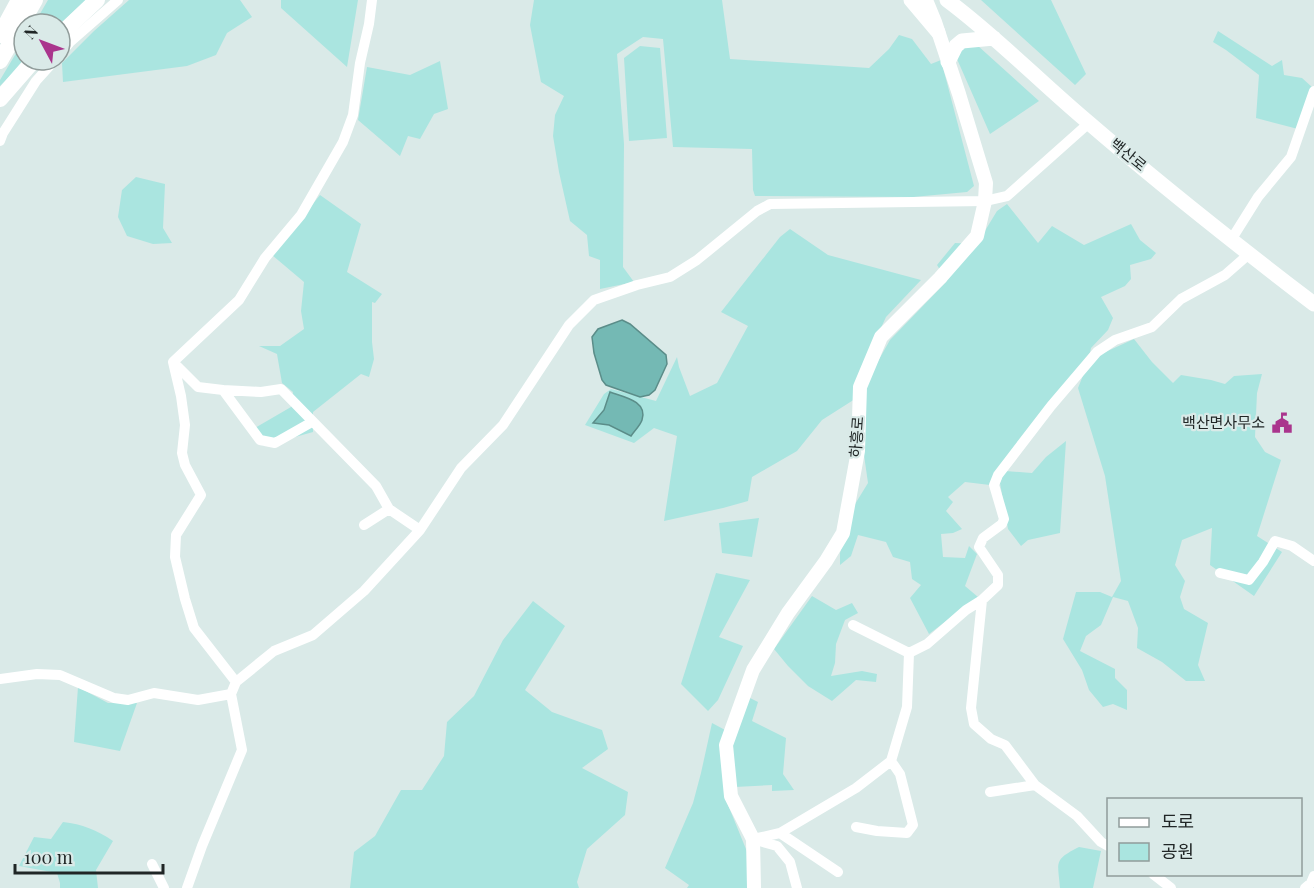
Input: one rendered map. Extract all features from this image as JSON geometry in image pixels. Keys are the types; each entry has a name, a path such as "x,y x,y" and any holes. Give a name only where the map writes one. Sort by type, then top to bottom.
{"highway":[{"path":"0,34 19,0"},
{"path":"0,61 35,0"},
{"path":"72,24 97,0"},
{"path":"0,99 23,72"}],"main road":[{"path":"910,0 938,32"},
{"name":"백산로","path":"947,0 1089,123 1231,240 1314,304"},
{"path":"964,0 993,38"},
{"path":"948,62 956,46 962,41 993,38"}],"street":[{"path":"72,40 118,0"},
{"path":"173,362 239,300 265,258 301,215 343,142 353,115 372,0"},
{"name":"하흥로","path":"754,888 753,839 731,796 726,745 753,670 843,532 858,451 860,387 881,337 940,278 977,236 985,201 986,183 926,0"},
{"path":"0,141 44,72"},
{"path":"1231,240 1258,197 1291,157 1314,91"},
{"path":"187,888 242,750 231,694 236,682 274,651 313,635 363,591 420,530 461,468 503,425 569,325 594,300 637,285 670,277 697,260 757,211 770,204 985,201 1007,196 1089,123"},
{"path":"909,653 927,644 998,585 998,575 979,547 983,538 1002,524 1004,519 994,485 998,475 1096,352 1115,340 1152,327 1181,299 1225,275 1249,254"},
{"path":"173,362 198,387 261,392 281,389 376,486 389,509 420,530"},
{"path":"173,362 185,425 182,453 185,465 201,495 176,535 176,557 194,628 236,682"},
{"path":"223,390 261,440 275,443 312,422"},
{"path":"364,525 389,509"},
{"path":"1220,573 1249,580 1275,541 1292,546 1314,561"},
{"path":"982,600 971,708 974,724 991,739 1005,745 1035,785 1077,816 1107,845"},
{"path":"853,625 909,653"},
{"path":"753,839 780,833 856,788 891,761 907,707 909,653"},
{"path":"0,680 37,674 60,675 114,698 128,700 154,693 198,700 231,694"},
{"path":"856,827 907,833 913,825 900,774 891,761"},
{"path":"990,792 1035,785"},
{"path":"780,833 838,872"},
{"path":"753,839 777,846 790,862 797,888"},
{"path":"152,864 164,888"},
{"path":"1156,876 1171,888"},
{"path":"1305,888 1314,876"}],"green space":[{"path":"48,0 86,0 72,13 41,12"},
{"path":"129,0 240,0 252,17 227,33 216,55 187,66 63,82 62,72 72,72 72,53"},
{"path":"281,0 358,0 347,67 281,8"},
{"path":"534,0 722,0 730,59 869,68 889,49 899,35 912,39 931,64 941,60 974,186 967,192 913,197 755,196 752,149 673,147 663,39 643,37 617,54 624,144 623,267 634,282 600,289 600,260 589,256 587,235 570,221 553,136 555,115 564,96 541,82 530,25"},
{"path":"981,0 1051,0 1086,74 1075,85"},
{"path":"1218,31 1272,66 1282,60 1284,75 1302,78 1312,87 1298,129 1256,118 1259,75 1213,42"},
{"path":"977,45 1039,101 990,134 957,59 961,49"},
{"path":"640,46 660,48 667,138 629,141 624,58"},
{"path":"12,60 12,72 14,72 0,86 0,80"},
{"path":"440,61 448,109 434,114 420,139 408,136 400,156 358,120 367,67 410,75"},
{"path":"136,177 165,184 163,228 172,243 153,244 127,236 118,217 122,190"},
{"path":"320,195 361,224 347,272 382,294 375,303 372,302 374,359 369,377 361,374 313,412 313,432 263,446 253,429 291,407 293,392 282,383 277,354 259,346 280,346 304,329 301,311 304,282 272,255"},
{"path":"1007,204 1038,243 1052,226 1084,245 1131,224 1140,240 1156,253 1151,259 1130,265 1131,279 1125,286 1101,297 1113,318 1108,330 1091,348 1090,353 990,485 965,482 948,497 953,502 946,511 962,529 953,533 941,534 943,557 965,558 969,546 977,554 965,586 978,597 929,634 910,598 921,585 912,579 910,562 893,557 886,542 858,535 851,556 840,565 840,553 852,509 868,483 863,448 863,394 869,377 890,340 947,281 937,265 955,243 977,244 997,211"},
{"path":"790,229 828,255 921,280 886,317 857,380 855,399 822,420 797,451 752,477 748,501 664,521 677,436 654,428 634,443 585,425 604,394 611,389 656,401 677,357 690,396 717,383 748,326 721,312 780,237"},
{"path":"1134,339 1173,383 1181,375 1225,384 1234,376 1262,374 1257,393 1255,437 1265,452 1281,460 1257,536 1282,552 1254,596 1210,565 1212,528 1182,540 1175,565 1185,581 1180,597 1184,609 1208,623 1198,665 1205,681 1186,681 1162,662 1137,648 1138,628 1128,601 1113,597 1101,625 1086,636 1080,651 1115,669 1115,678 1127,690 1127,710 1113,704 1103,707 1089,690 1082,670 1063,639 1076,592 1100,592 1112,597 1121,581 1105,476 1078,388 1084,373 1101,354"},
{"path":"1066,441 1060,533 1028,540 1021,546 1008,529 1000,483 1005,471 1032,473 1046,457"},
{"path":"759,518 752,557 722,553 719,523"},
{"path":"716,573 750,580 719,637 743,646 718,700 708,711 681,684"},
{"path":"812,596 836,610 852,603 858,613 845,620 836,644 835,663 831,676 862,671 877,674 876,682 856,680 832,701 808,686 774,649"},
{"path":"533,601 565,626 525,690 552,712 602,730 608,749 582,768 628,792 625,815 587,849 577,882 579,888 350,888 354,852 375,836 401,790 422,790 444,756 447,722 474,696 503,640"},
{"path":"78,687 108,703 137,703 120,751 74,742"},
{"path":"748,697 758,702 752,721 786,738 783,774 794,790 772,791 772,785 735,787 730,743"},
{"path":"712,723 727,731 726,800 748,854 747,888 687,888 689,885 665,868 693,803"},
{"path":"63,822 89,828 113,841 96,870 98,888 60,888 57,873 19,866 34,837 51,839"},
{"path":"1079,847 1101,851 1093,888 1060,888 1059,863 1065,855"}],"shaded area":[{"path":"622,320 630,324 666,355 667,364 655,390 649,395 640,397 606,385 602,380 592,337 598,329"},
{"path":"610,392 634,401 642,408 642,420 631,436 609,425 593,423 604,410"}],"place":[{"name":"백산면사무소","path":"1282,423"}]}
